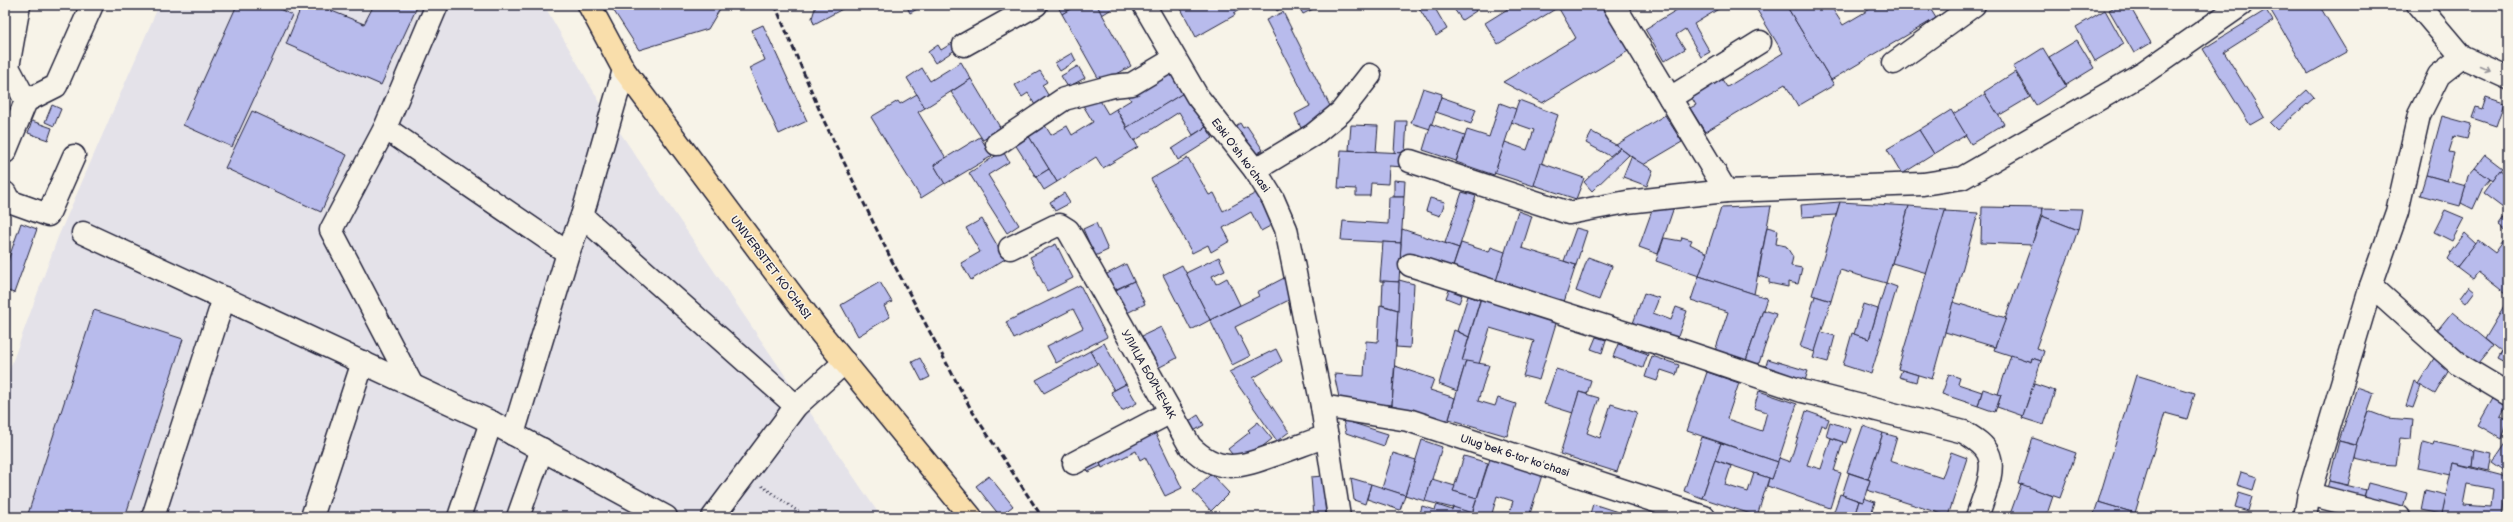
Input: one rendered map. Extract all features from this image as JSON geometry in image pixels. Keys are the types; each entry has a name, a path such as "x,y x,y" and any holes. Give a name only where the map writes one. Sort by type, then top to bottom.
{"main road":[{"name":"UNIVERSITET KО‘CHASI","path":"589,5 624,70 845,362 971,517"}],"street":[{"path":"19,5 8,66 26,101"},
{"path":"5,152 26,101 56,86 92,5"},
{"path":"412,385 331,230 385,128 437,5"},
{"name":"Eski Oʻsh koʻchasi","path":"1144,5 1174,59 1217,124 1255,170 1273,199 1286,229 1322,406 1339,517"},
{"path":"1614,5 1726,191"},
{"path":"1894,63 1974,5"},
{"path":"2418,5 2462,57 2508,78"},
{"path":"964,45 1029,6"},
{"path":"1410,161 1569,213 1627,202 1726,191 1923,184 1962,178 2144,73 2240,10"},
{"path":"1670,98 1760,42"},
{"path":"2305,517 2309,494 2371,286 2397,212 2413,139 2422,109 2439,75 2462,57"},
{"path":"997,144 1064,99 1113,86 1132,84 1174,59"},
{"path":"513,434 568,254 582,216 624,70"},
{"path":"1255,170 1313,135 1341,112 1370,75"},
{"path":"385,128 568,254"},
{"path":"6,201 48,215 74,156"},
{"path":"582,216 796,406"},
{"name":"УЛИЦА БОЙЧЕЧАК","path":"1010,248 1054,226 1060,225 1068,230 1190,446 1197,454 1206,460 1227,466 1244,466 1327,436"},
{"path":"83,233 491,422 666,517"},
{"path":"1410,265 1683,351 1802,391 1964,432 1980,443 1988,454 1990,475 1978,517"},
{"path":"2371,286 2458,364 2508,394"},
{"path":"153,517 224,298"},
{"path":"312,517 363,362"},
{"path":"712,517 796,406 845,362"},
{"name":"Ulug‘bek 6-tor koʻchasi","path":"1322,406 1408,420 1704,517"},
{"path":"1074,463 1171,412"},
{"path":"459,517 491,422"},
{"path":"518,517 542,449"},
{"path":"2309,494 2399,517"}],"path":[{"path":"755,481 806,517"}],"shaded area":[{"path":"159,5 544,5 602,106 881,517 5,517 5,382 58,237"}],"building":[{"path":"237,5 271,5 292,15 232,147 183,125"},
{"path":"302,5 317,5 364,24 374,5 418,5 381,85 286,44"},
{"path":"610,5 720,5 721,7 708,29 639,50"},
{"path":"816,5 850,5 814,24 812,18"},
{"path":"906,5 925,5 910,13"},
{"path":"1057,5 1077,5 1062,14"},
{"path":"1077,5 1097,5 1131,66 1101,83 1062,14"},
{"path":"1097,5 1118,5 1102,15"},
{"path":"1179,5 1242,5 1243,8 1234,13 1235,15 1196,37"},
{"path":"1274,5 1287,5 1277,11"},
{"path":"1298,5 1311,5 1313,9 1303,14"},
{"path":"1417,5 1433,5 1447,29 1436,36"},
{"path":"1451,5 1473,5 1476,11 1462,20"},
{"path":"1514,5 1562,5 1498,44 1485,23"},
{"path":"1562,5 1602,5 1630,50 1542,103 1503,82 1576,38 1558,7"},
{"path":"1685,5 1725,5 1694,24 1710,52 1701,57 1685,29 1676,35 1685,49 1664,61 1645,29"},
{"path":"1754,5 1786,5 1834,85 1798,106 1785,84 1705,132 1690,108 1696,105 1689,93 1719,75 1727,87 1783,53"},
{"path":"1786,5 1830,5 1843,25 1877,5 1928,5 1936,18 1831,80"},
{"path":"2119,5 2129,5 2151,43 2134,53 2109,10"},
{"path":"2277,5 2319,5 2347,52 2308,74 2270,9"},
{"path":"2105,10 2124,44 2095,61 2076,27"},
{"path":"2266,10 2273,21 2224,52 2264,117 2250,125 2203,49"},
{"path":"1283,12 1333,112 1301,128 1295,114 1310,106 1266,20"},
{"path":"763,25 807,121 779,134 749,68 765,60 752,30"},
{"path":"2077,40 2094,68 2066,85 2049,57"},
{"path":"954,42 958,48 935,63 928,52 938,45 941,50"},
{"path":"2043,48 2066,86 2036,105 2013,67"},
{"path":"1072,53 1076,61 1060,71 1055,63"},
{"path":"961,62 971,79 925,108 907,78 922,68 930,81"},
{"path":"1078,66 1085,78 1068,87 1061,76"},
{"path":"1170,68 1185,92 1128,128 1116,109 1131,100 1127,94"},
{"path":"1040,71 1047,82 1042,85 1053,103 1039,112 1028,93 1022,97 1015,85"},
{"path":"2015,72 2030,97 1998,116 1984,92"},
{"path":"971,79 1001,129 983,140 951,92"},
{"path":"1423,88 1442,94 1430,129 1411,123"},
{"path":"2307,90 2314,98 2277,130 2270,123"},
{"path":"1095,92 1108,114 1116,109 1138,147 1103,168 1096,157 1057,182 1025,130 1041,119 1051,135 1067,126 1072,135 1093,122 1078,97"},
{"path":"1185,92 1206,127 1193,135 1179,112 1134,141 1126,128"},
{"path":"917,94 925,108 918,112 946,158 934,165 945,183 921,198 871,117 898,101 900,104"},
{"path":"1985,94 2004,124 1971,144 1953,114"},
{"path":"1441,97 1476,109 1471,124 1436,112"},
{"path":"2486,97 2504,103 2496,126 2472,118 2476,107 2482,109"},
{"path":"1519,100 1558,115 1534,186 1494,173 1505,142 1527,150 1534,130 1511,122"},
{"path":"1500,103 1516,109 1494,175 1456,162 1467,130 1489,137"},
{"path":"52,105 61,109 54,126 45,122"},
{"path":"1951,110 1966,135 1934,154 1919,130"},
{"path":"252,111 347,155 321,212 225,168"},
{"path":"1665,115 1682,142 1643,165 1616,145"},
{"path":"2442,116 2471,124 2467,139 2454,136 2449,152 2454,153 2447,181 2426,175"},
{"path":"32,121 52,128 48,140 28,133"},
{"path":"1396,121 1407,121 1405,153 1394,153"},
{"path":"1240,123 1243,128 1247,126 1263,150 1253,156 1234,127"},
{"path":"1431,124 1465,136 1456,161 1423,150"},
{"path":"1351,125 1378,126 1376,152 1349,150"},
{"path":"1206,127 1213,138 1178,160 1172,149"},
{"path":"1025,130 1049,169 1036,177 1011,138"},
{"path":"1919,130 1934,154 1902,174 1887,149"},
{"path":"1592,132 1620,148 1610,156 1586,143"},
{"path":"980,137 992,156 945,184 934,165"},
{"path":"1620,148 1629,155 1592,191 1584,182"},
{"path":"1341,150 1405,153 1405,167 1389,166 1388,184 1371,183 1370,196 1356,196 1356,189 1338,188"},
{"path":"1003,151 1009,162 988,175 1019,225 1007,233 969,173"},
{"path":"2485,155 2502,168 2492,181 2475,168"},
{"path":"1631,157 1653,170 1647,186 1623,177"},
{"path":"1188,158 1209,195 1214,193 1223,211 1256,193 1274,224 1261,231 1251,212 1223,228 1230,241 1211,252 1208,245 1192,253 1151,179"},
{"path":"1541,163 1584,178 1576,199 1534,185"},
{"path":"2475,168 2490,179 2483,187 2473,209 2461,203 2468,176"},
{"path":"1049,169 1057,182 1044,190 1036,177"},
{"path":"2500,170 2508,175 2508,201 2503,208 2483,193"},
{"path":"2426,175 2466,186 2460,206 2420,195"},
{"path":"1394,180 1405,181 1404,197 1394,197"},
{"path":"1462,192 1476,196 1459,248 1445,243"},
{"path":"1064,193 1070,203 1055,211 1050,202"},
{"path":"1389,197 1404,197 1401,243 1341,240 1343,221 1388,224"},
{"path":"1430,198 1445,202 1440,216 1426,211"},
{"path":"1840,202 1836,215 1802,217 1801,205"},
{"path":"1840,202 1909,206 1886,283 1840,270 1831,301 1812,295"},
{"path":"1654,205 1674,207 1658,254 1639,247"},
{"path":"1771,206 1754,294 1699,276 1721,208"},
{"path":"1909,206 1946,209 1927,273 1892,263"},
{"path":"1982,207 2043,208 2032,245 1981,243"},
{"path":"2043,208 2082,209 2078,230 2042,216"},
{"path":"2445,210 2464,218 2452,241 2434,232"},
{"path":"1518,211 1532,216 1522,248 1576,265 1564,302 1496,280"},
{"path":"1945,211 1978,213 1932,379 1898,369"},
{"path":"2508,212 2508,232 2499,225"},
{"path":"2042,216 2078,230 2036,348 2044,351 2041,361 2032,358 2031,362 1994,350"},
{"path":"982,219 1005,259 971,280 961,263 980,252 966,228"},
{"path":"21,223 37,229 14,293 5,290 5,269"},
{"path":"1096,223 1108,250 1095,256 1083,229"},
{"path":"1767,227 1778,230 1776,244 1786,246 1793,257 1791,266 1802,268 1798,284 1788,282 1788,287 1769,283 1769,279 1758,276"},
{"path":"1576,228 1587,231 1576,265 1564,261"},
{"path":"1402,229 1459,248 1451,273 1400,259"},
{"path":"2465,233 2476,243 2457,267 2448,259 2451,254 2450,253"},
{"path":"1682,237 1692,240 1690,244 1707,253 1699,276 1656,261 1664,238 1681,241"},
{"path":"2478,240 2495,253 2503,242 2508,246 2505,255 2508,257 2508,288 2505,293 2478,272 2473,279 2457,267"},
{"path":"1383,242 1401,243 1399,282 1380,281"},
{"path":"1461,243 1489,252 1491,247 1505,252 1496,281 1453,267"},
{"path":"1056,244 1073,278 1047,291 1030,257"},
{"path":"1219,257 1225,270 1212,276 1216,284 1227,278 1240,305 1210,320 1186,273"},
{"path":"1588,257 1612,266 1599,300 1576,291"},
{"path":"1126,264 1134,281 1112,291 1105,275"},
{"path":"1182,265 1210,320 1191,330 1163,275"},
{"path":"1699,276 1767,298 1745,364 1714,354 1728,312 1691,300"},
{"path":"1286,277 1291,299 1235,327 1250,356 1232,365 1210,320 1259,296 1257,292"},
{"path":"1399,280 1414,284 1410,348 1396,347"},
{"path":"1134,281 1145,304 1127,313 1116,290"},
{"path":"1383,281 1399,282 1398,310 1382,305"},
{"path":"880,282 892,302 884,306 890,317 858,336 841,305"},
{"path":"1886,283 1897,287 1871,374 1843,365 1852,333 1869,339"},
{"path":"1080,285 1107,337 1056,363 1047,346 1083,328 1073,309 1014,339 1006,322"},
{"path":"2469,286 2475,291 2466,303 2460,298"},
{"path":"1449,290 1462,295 1459,303 1446,298"},
{"path":"1644,293 1659,298 1653,313 1671,320 1676,307 1687,311 1676,342 1632,326"},
{"path":"1468,296 1480,300 1469,337 1457,331"},
{"path":"1815,296 1831,301 1815,352 1800,347"},
{"path":"1481,298 1557,320 1539,380 1523,376 1534,341 1490,328 1479,364 1462,361"},
{"path":"2508,300 2508,339 2501,352 2485,339"},
{"path":"1953,302 2006,318 1995,347 1945,332"},
{"path":"1863,304 1878,309 1869,339 1854,334"},
{"path":"1380,305 1398,310 1392,405 1340,402 1334,374 1364,376 1366,341 1378,342"},
{"path":"94,310 183,339 125,517 27,517"},
{"path":"1763,310 1776,314 1757,369 1745,364"},
{"path":"2452,312 2493,346 2474,369 2432,337"},
{"path":"1161,327 1177,358 1158,368 1142,336"},
{"path":"1454,330 1469,337 1462,361 1466,361 1457,391 1439,384"},
{"path":"1821,332 1835,336 1828,362 1813,358"},
{"path":"1596,337 1606,340 1602,353 1591,349"},
{"path":"2508,339 2508,365 2497,359"},
{"path":"1104,343 1126,384 1114,390 1090,351"},
{"path":"1618,344 1648,354 1643,368 1613,357"},
{"path":"1276,349 1282,361 1253,378 1289,432 1277,441 1229,372"},
{"path":"1090,351 1097,364 1044,393 1036,380"},
{"path":"2011,355 2031,362 2032,358 2041,361 2023,416 1997,407 2001,395 1998,394"},
{"path":"2436,355 2453,363 2435,394 2418,384"},
{"path":"1652,356 1679,365 1676,375 1661,370 1657,381 1645,377"},
{"path":"920,358 930,377 922,381 912,362"},
{"path":"1768,359 1808,371 1803,387 1763,375"},
{"path":"1466,361 1489,365 1478,401 1495,406 1498,398 1516,404 1507,436 1449,419"},
{"path":"1395,366 1434,379 1430,390 1455,398 1448,422 1392,405"},
{"path":"1556,369 1591,380 1587,394 1579,392 1573,413 1544,404"},
{"path":"1902,370 1918,375 1916,382 1899,377"},
{"path":"1707,372 1739,383 1727,419 1762,431 1767,412 1754,408 1759,391 1797,404 1778,462 1687,431"},
{"path":"1949,374 1960,378 1958,384 1982,392 1978,406 1942,394"},
{"path":"2136,375 2195,393 2187,419 2165,413 2135,513 2098,502"},
{"path":"2414,381 2421,386 2413,408 2406,406"},
{"path":"1126,384 1137,403 1122,411 1111,392"},
{"path":"2034,384 2055,391 2044,425 2022,418"},
{"path":"2357,387 2374,393 2356,445 2339,441"},
{"path":"1983,389 2001,395 1995,412 1978,406"},
{"path":"1579,392 1599,398 1587,433 1600,438 1611,404 1637,412 1617,472 1560,454"},
{"path":"2495,395 2507,402 2500,416 2508,420 2502,439 2478,425"},
{"path":"1806,411 1829,419 1826,427 1821,425 1807,465 1821,469 1831,438 1843,442 1834,471 1841,473 1830,508 1767,486 1769,478 1772,479 1779,458 1790,462"},
{"path":"2368,411 2387,418 2413,420 2411,439 2400,438 2396,465 2378,464 2355,459 2356,445"},
{"path":"1198,415 1204,425 1192,432 1186,423"},
{"path":"1343,420 1388,434 1384,446 1346,433"},
{"path":"1258,422 1272,439 1240,464 1228,449 1250,432 1248,430"},
{"path":"1830,422 1851,429 1846,443 1826,436"},
{"path":"1152,426 1182,488 1165,496 1145,457 1140,460 1136,451 1102,468 1096,454"},
{"path":"1863,426 1883,433 1868,479 1847,472"},
{"path":"1883,433 1897,437 1890,461 1942,478 1951,452 1967,458 1948,516 1867,490 1870,480 1868,479"},
{"path":"1702,437 1721,443 1702,498 1684,491"},
{"path":"2033,438 2076,453 2060,498 2018,484"},
{"path":"1422,440 1442,447 1425,501 1405,495"},
{"path":"2339,441 2358,446 2348,485 2329,481"},
{"path":"2508,441 2508,474 2492,463"},
{"path":"2423,442 2433,445 2434,442 2474,451 2472,467 2453,463 2451,475 2418,468"},
{"path":"1721,443 1778,462 1772,479 1715,460"},
{"path":"2474,449 2492,453 2489,471 2472,467"},
{"path":"1393,453 1416,460 1405,495 1382,488"},
{"path":"1096,454 1101,466 1088,472 1083,460"},
{"path":"1464,456 1488,463 1477,498 1453,491"},
{"path":"1490,459 1542,475 1529,517 1508,517 1513,501 1497,496 1491,517 1471,517"},
{"path":"1715,460 1731,466 1725,485 1748,492 1754,473 1769,478 1757,516 1702,498"},
{"path":"2453,463 2507,477 2502,517 2441,517","holes":["2467,484 2493,489 2491,507 2463,505"]},
{"path":"2241,472 2257,477 2253,490 2237,485"},
{"path":"1849,473 1870,480 1863,502 1842,495"},
{"path":"1211,474 1229,493 1211,511 1193,491"},
{"path":"989,476 1013,506 1000,516 976,486"},
{"path":"1323,476 1326,517 1314,517 1311,477"},
{"path":"1351,478 1371,484 1365,504 1354,500"},
{"path":"1432,479 1455,486 1453,491 1477,498 1472,513 1425,501"},
{"path":"2329,481 2366,490 2363,501 2326,492"},
{"path":"2368,483 2407,493 2402,511 2363,501"},
{"path":"1371,484 1405,495 1400,510 1367,499"},
{"path":"2021,484 2053,496 2046,517 2009,517"},
{"path":"2425,490 2446,495 2442,514 2421,510"},
{"path":"2239,493 2252,497 2248,511 2235,507"},
{"path":"1840,494 1859,501 1854,517 1832,517"},
{"path":"1864,498 1875,502 1870,517 1854,517 1859,501 1863,502"},
{"path":"2098,502 2135,513 2150,517 2093,517"},
{"path":"1593,504 1630,516 1630,517 1589,517"},
{"path":"1437,505 1452,510 1453,507 1472,513 1471,517 1419,517 1422,506 1435,510"}],"railway":[{"path":"775,5 824,121 891,259 972,411 1042,517"}]}
